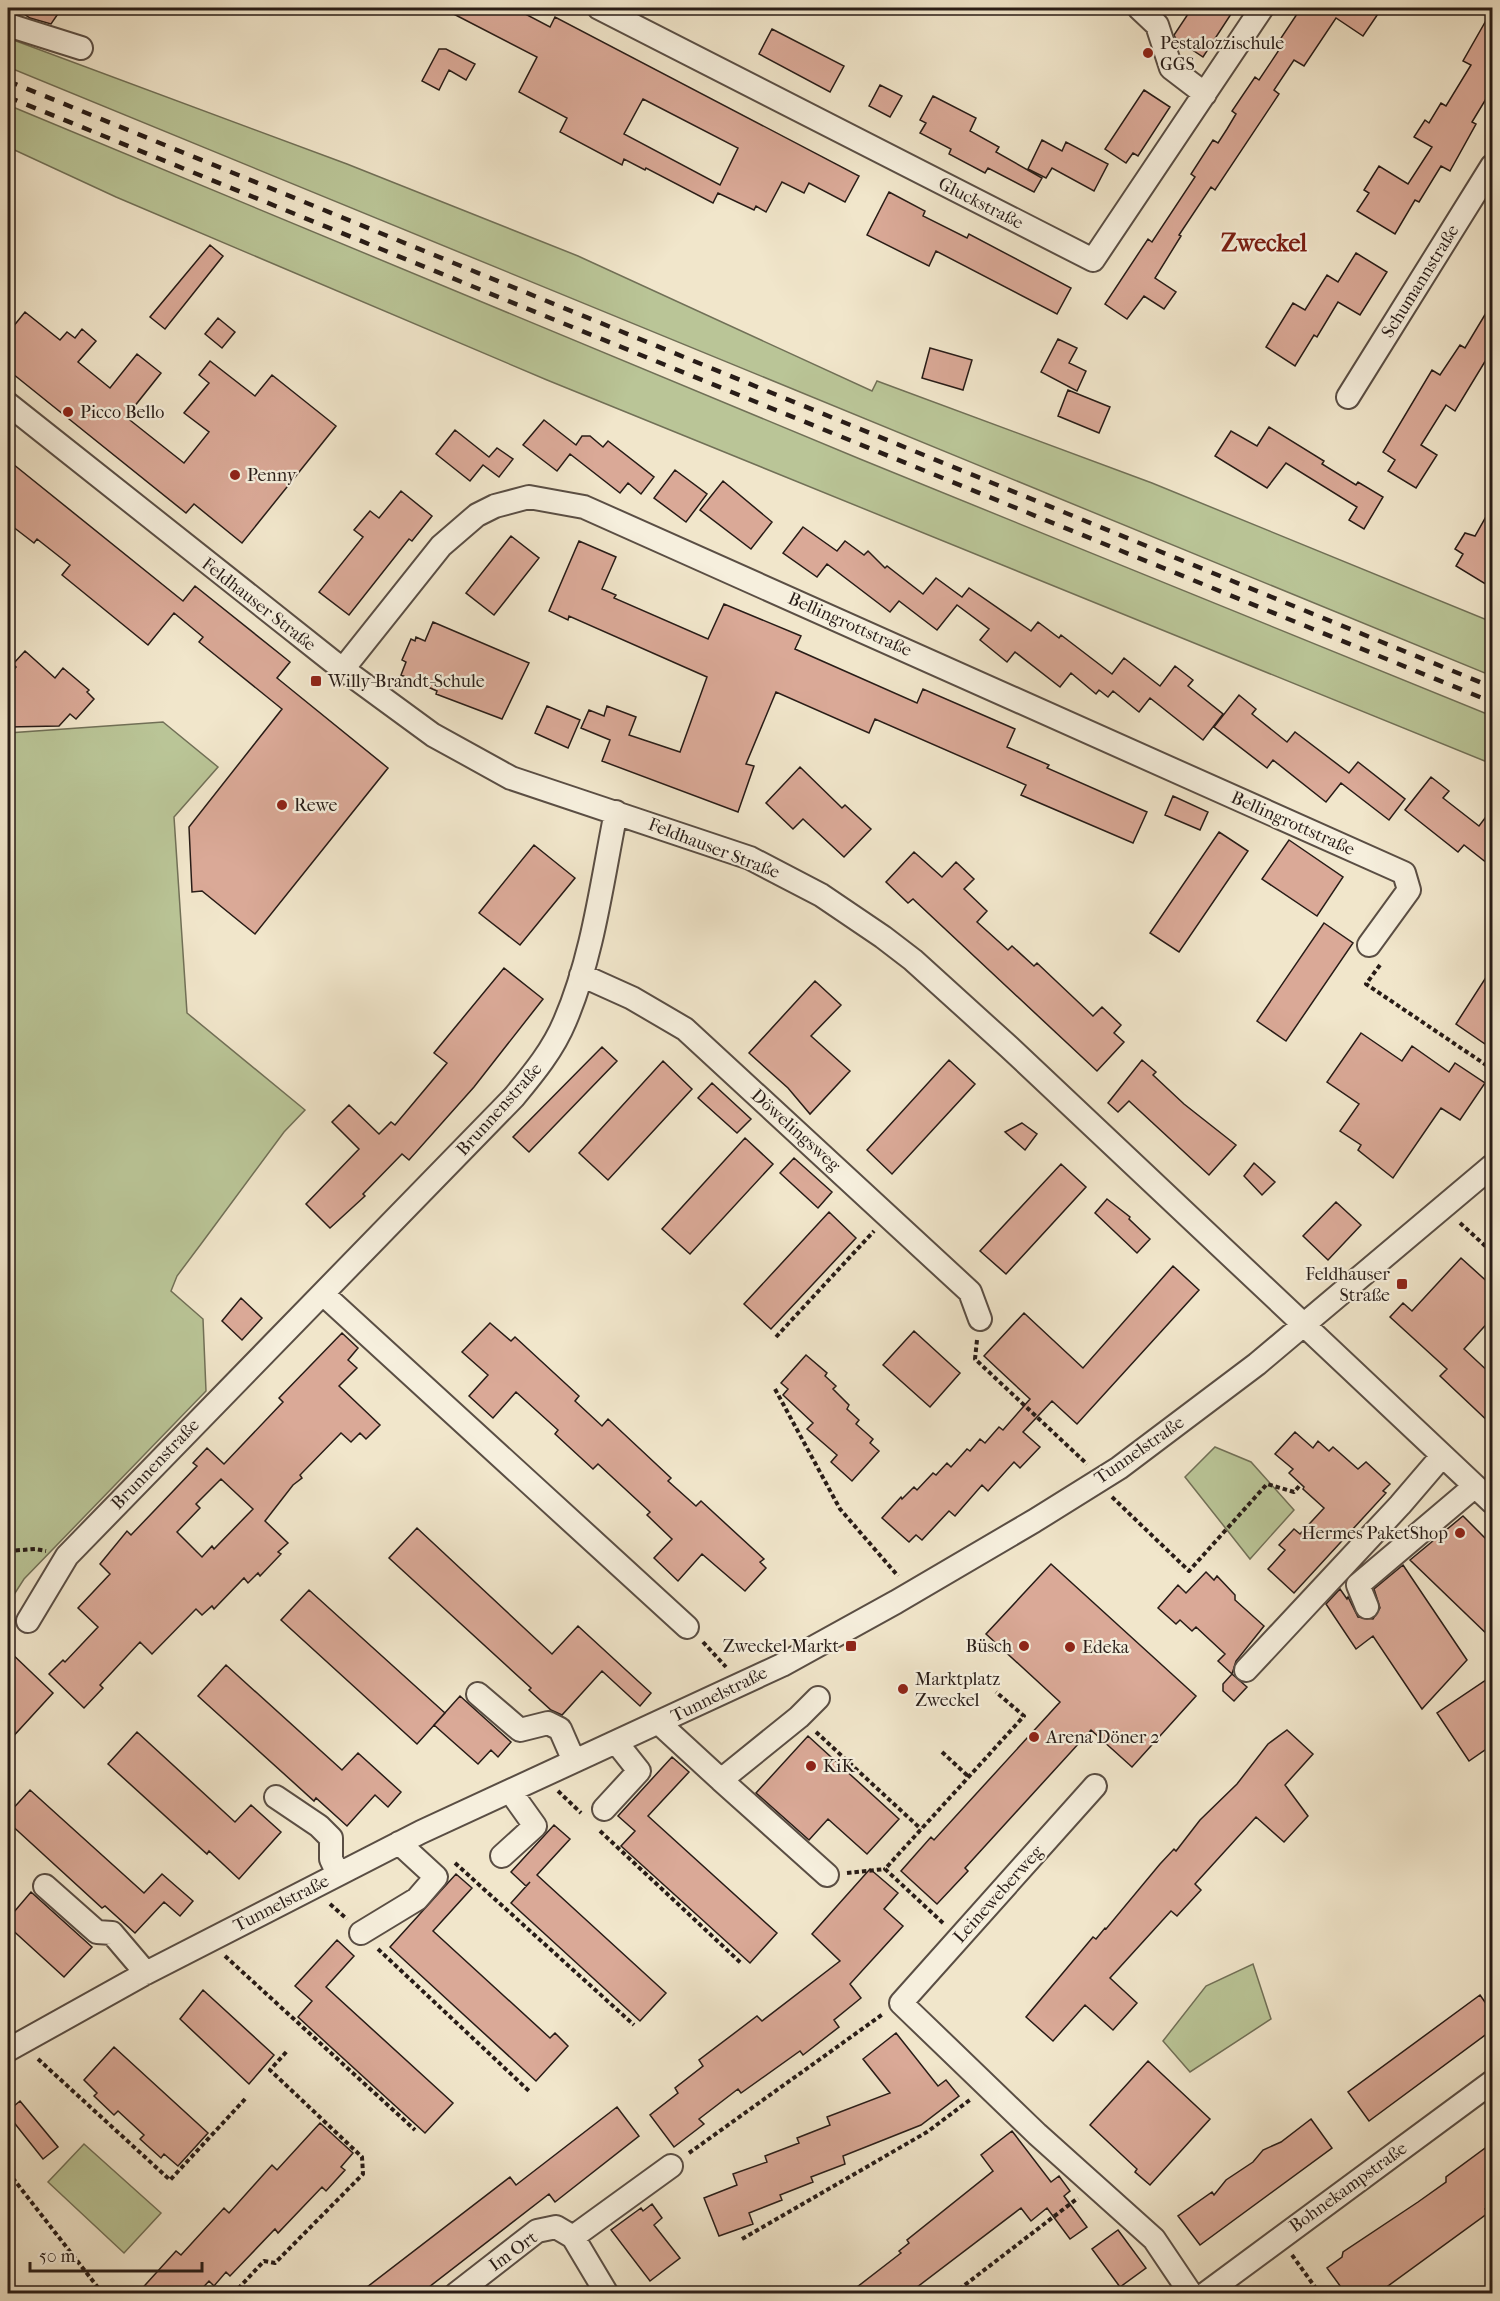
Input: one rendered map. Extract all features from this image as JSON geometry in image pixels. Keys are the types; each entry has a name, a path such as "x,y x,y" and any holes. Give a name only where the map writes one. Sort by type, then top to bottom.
{"street":[{"name":"Gluckstraße","path":"599,8 1093,261 1263,8"},
{"path":"1138,8 1157,25 1171,68 1205,94"},
{"path":"8,25 81,48"},
{"name":"Schumannstraße","path":"1348,397 1492,166"},
{"name":"Feldhauser Straße","path":"8,404 343,669 433,735 511,778 750,858 821,895 883,937 913,960 1009,1047 1492,1502"},
{"name":"Bellingrottstraße","path":"343,669 458,529 477,515 514,499 528,497 557,500 584,507 1404,873 1408,890 1378,950"},
{"name":"Brunnenstraße","path":"28,1621 67,1556 514,1097 542,1063 565,1023 581,975 616,812"},
{"name":"Döwelingsweg","path":"581,975 632,998 685,1029 970,1292 980,1319"},
{"name":"Tunnelstraße","path":"14,2046 146,1973 399,1843 738,1686 913,1593 1099,1480 1257,1364 1492,1166"},
{"path":"323,1294 687,1627"},
{"path":"1246,1670 1400,1505 1442,1456"},
{"path":"1367,1608 1358,1585 1474,1486"},
{"path":"478,1694 520,1730 548,1723 560,1729 574,1761"},
{"path":"721,1780 799,1717 818,1698"},
{"path":"659,1723 827,1875"},
{"path":"595,1817 639,1771 616,1742"},
{"name":"Leineweberweg","path":"901,2003 1095,1786"},
{"path":"502,1856 535,1826 510,1791"},
{"path":"276,1797 331,1838 331,1859 338,1874"},
{"path":"361,1933 417,1899 436,1877 399,1843"},
{"path":"45,1886 97,1932 112,1933 146,1973"},
{"path":"901,2003 1154,2238 1191,2294"},
{"name":"Bohnekampstraße","path":"1205,2294 1492,2082"},
{"path":"608,2294 573,2238 679,2161"},
{"name":"Im Ort","path":"456,2294 537,2231 556,2227 573,2238"}],"path":[{"path":"1378,950 1366,984 1492,1069"},
{"path":"1443,1208 1492,1252"},
{"path":"776,1337 889,1215"},
{"path":"980,1319 975,1359 1189,1571 1267,1484 1294,1492 1301,1484"},
{"path":"775,1389 840,1509 913,1593"},
{"path":"8,1530 11,1501"},
{"path":"8,1551 35,1548 67,1556"},
{"path":"687,1627 723,1663 738,1686"},
{"path":"827,1875 885,1869 1024,1716 996,1692"},
{"path":"799,1717 921,1829"},
{"path":"942,1752 969,1777"},
{"path":"543,1777 595,1817 742,1964"},
{"path":"448,1856 634,2025"},
{"path":"885,1869 959,1938"},
{"path":"312,1887 530,2091"},
{"path":"209,1941 416,2130"},
{"path":"679,2161 860,2029 901,2003"},
{"path":"14,2046 170,2180 246,2098"},
{"path":"233,2294 264,2261 275,2263 363,2174 362,2157 270,2070 288,2050"},
{"path":"742,2239 927,2132 988,2085"},
{"path":"8,2172 103,2294"},
{"path":"953,2294 1096,2185"},
{"path":"1279,2238 1320,2294"},
{"path":"1390,2294 1395,2294"}],"green space":[{"path":"8,38 347,164 578,256 872,391 877,381 1152,483 1492,622 1492,676 8,67"},
{"path":"8,105 860,459 1492,716 1492,764 547,380 116,197 8,147"},
{"path":"163,722 218,767 174,817 187,1013 305,1110 284,1132 177,1276 171,1291 203,1319 206,1391 24,1579 8,1604 8,733"},
{"path":"1215,1447 1251,1462 1294,1510 1250,1559 1185,1477"},
{"path":"1253,1964 1271,2019 1190,2072 1163,2041 1206,1986"},
{"path":"84,2144 161,2213 124,2253 48,2182"}],"building":[{"path":"15,8 62,8 51,24 30,18"},
{"path":"442,8 514,8 550,27 555,17 859,176 845,202 809,183 804,193 782,182 766,212 756,206 754,210 718,193 713,203 646,168 645,170 624,159 622,165 560,132 567,118 519,92 537,57","holes":["643,99 738,148 720,185 624,134"]},
{"path":"1192,8 1235,8 1203,57 1176,39 1174,35"},
{"path":"1301,8 1382,8 1363,36 1336,18 1304,66 1294,60 1274,90 1279,94 1215,190 1211,187 1179,235 1181,236 1155,278 1176,292 1164,309 1144,296 1127,319 1105,304 1148,239 1152,242 1195,177 1191,174 1213,140 1218,143 1236,114 1232,111 1255,77 1259,80 1279,50 1275,47"},
{"path":"1492,10 1492,89 1472,122 1476,124 1450,171 1441,166 1419,202 1415,200 1395,234 1357,211 1369,193 1364,190 1379,166 1408,184 1432,147 1414,137 1425,120 1429,123 1441,103 1446,106 1471,65 1463,61"},
{"path":"772,29 844,66 830,92 759,54"},
{"path":"439,49 446,49 475,64 466,80 449,70 439,90 422,81"},
{"path":"880,85 902,96 890,117 869,106"},
{"path":"1144,90 1170,107 1138,156 1133,153 1126,163 1105,149"},
{"path":"933,96 976,118 970,131 999,147 996,152 1042,178 1034,192 988,168 985,173 949,154 951,149 920,133 926,123 920,120"},
{"path":"1042,140 1062,151 1066,142 1108,164 1094,191 1052,168 1046,178 1028,169"},
{"path":"889,192 925,211 923,216 967,238 969,234 1071,288 1057,314 936,251 929,266 867,235"},
{"path":"210,245 223,256 165,329 150,317"},
{"path":"1356,253 1387,272 1360,315 1338,302 1317,337 1314,335 1295,366 1266,347 1293,303 1305,310 1327,275 1338,282"},
{"path":"1492,303 1492,350 1455,411 1446,405 1421,445 1437,455 1416,488 1388,471 1395,460 1383,452 1432,370 1440,375 1460,345 1465,348"},
{"path":"25,312 60,340 67,332 75,338 82,329 96,341 78,362 110,388 137,354 161,373 126,417 184,463 209,432 184,413 209,383 199,375 210,361 255,396 272,375 336,426 242,543 194,504 186,513 8,370 8,333"},
{"path":"218,318 235,332 222,348 205,334"},
{"path":"1058,339 1077,348 1069,363 1086,371 1077,391 1041,372"},
{"path":"930,348 972,360 963,390 922,378"},
{"path":"1068,390 1110,407 1099,433 1058,416"},
{"path":"544,420 576,445 582,436 590,436 603,447 608,441 654,477 641,494 628,483 620,493 570,454 557,471 523,445"},
{"path":"1269,427 1324,461 1322,464 1356,485 1358,482 1383,497 1364,529 1349,520 1357,507 1286,463 1267,488 1215,456 1231,431 1257,446"},
{"path":"455,430 489,457 497,448 513,459 499,477 483,465 470,481 436,454"},
{"name":"Rewe","path":"8,460 183,601 195,586 290,662 277,678 388,768 255,934 202,891 192,892 189,827 282,709 199,642 203,637 174,613 148,645 62,575 70,565 37,539 34,543 8,523"},
{"path":"675,470 707,494 686,522 654,498"},
{"path":"723,481 772,522 751,549 700,510"},
{"path":"401,491 432,516 412,541 409,539 349,615 319,592 363,537 354,530 370,511 379,518"},
{"path":"1492,506 1492,588 1456,566 1463,554 1455,549 1465,533 1475,536"},
{"path":"803,527 837,551 845,541 864,555 868,551 885,568 887,566 923,594 936,578 962,597 969,588 1031,631 1038,622 1059,638 1061,635 1112,674 1124,658 1160,686 1175,666 1193,680 1188,686 1223,714 1203,740 1150,698 1139,712 1113,691 1108,697 1099,690 1096,694 1071,673 1060,687 1015,652 1007,662 980,640 989,629 957,605 937,630 899,601 890,612 827,564 817,577 783,553"},
{"path":"511,536 539,558 494,615 466,593"},
{"path":"579,541 616,557 602,589 616,595 614,598 708,639 724,604 801,636 795,649 917,703 923,689 1015,729 1007,747 1049,765 1047,768 1147,812 1133,843 1021,795 1026,785 875,719 869,733 776,692 746,764 754,766 738,812 602,761 610,740 581,728 589,710 604,716 607,706 636,717 629,735 680,752 707,677 569,616 568,620 549,611"},
{"path":"433,622 529,663 502,719 436,694 437,691 401,675 406,662 402,660 411,639 415,641 416,637 425,641"},
{"path":"25,651 55,678 63,668 89,690 87,692 94,699 76,719 70,714 59,726 8,727 8,676 16,667 13,664"},
{"path":"1239,695 1256,709 1252,714 1287,742 1295,732 1349,773 1358,762 1405,799 1389,820 1341,783 1326,802 1273,760 1267,768 1214,727"},
{"path":"547,706 580,720 568,748 535,733"},
{"path":"800,767 842,808 845,805 871,829 844,857 803,819 793,829 766,803"},
{"path":"1431,777 1449,791 1443,798 1479,826 1492,809 1492,867 1464,845 1458,852 1405,810"},
{"path":"1173,796 1208,812 1200,830 1165,815"},
{"path":"1219,832 1248,851 1179,952 1150,933"},
{"path":"1289,840 1343,877 1317,916 1262,879"},
{"path":"534,845 575,878 520,945 479,913"},
{"path":"914,852 942,877 956,862 974,879 964,889 987,911 977,922 1008,950 1012,946 1034,966 1037,963 1093,1016 1102,1007 1121,1025 1114,1033 1124,1042 1097,1071 913,899 908,903 886,882"},
{"path":"1324,923 1353,943 1286,1041 1257,1021"},
{"path":"504,968 543,999 474,1087 409,1160 402,1154 363,1194 365,1196 330,1228 306,1204 359,1149 332,1122 349,1105 379,1134 391,1122 395,1125 447,1063 434,1053"},
{"path":"1492,968 1492,1033 1485,1044 1456,1024"},
{"path":"815,981 841,1005 811,1036 850,1071 810,1114 788,1088 749,1053"},
{"path":"1361,1033 1402,1061 1412,1046 1449,1072 1455,1063 1485,1083 1460,1120 1441,1108 1393,1178 1358,1150 1361,1145 1340,1131 1359,1104 1327,1082"},
{"path":"602,1047 617,1061 529,1152 513,1137"},
{"path":"949,1060 975,1084 892,1174 867,1150"},
{"path":"1142,1060 1156,1072 1153,1075 1184,1104 1236,1145 1209,1175 1129,1101 1118,1112 1108,1103"},
{"path":"663,1061 692,1089 608,1180 579,1153"},
{"path":"712,1083 751,1119 737,1133 698,1098"},
{"path":"1022,1123 1037,1134 1025,1150 1005,1132"},
{"path":"745,1138 773,1164 690,1254 662,1229"},
{"path":"794,1158 832,1192 818,1208 780,1173"},
{"path":"1254,1163 1275,1182 1262,1195 1244,1176"},
{"path":"1061,1164 1086,1187 1006,1274 980,1251"},
{"path":"1107,1199 1130,1217 1129,1219 1150,1239 1137,1253 1095,1213"},
{"path":"1336,1202 1361,1225 1328,1260 1303,1236"},
{"path":"829,1212 856,1238 771,1329 744,1304"},
{"path":"1461,1258 1492,1286 1492,1318 1464,1349 1492,1375 1492,1425 1440,1376 1447,1369 1390,1317 1403,1303 1412,1311"},
{"path":"1173,1266 1199,1290 1077,1424 1052,1401 1023,1432 1040,1447 1020,1468 1014,1462 988,1491 982,1485 955,1516 949,1511 922,1540 916,1535 909,1542 882,1518 901,1497 902,1499 914,1487 917,1490 933,1473 936,1475 947,1463 951,1467 967,1449 970,1451 980,1439 985,1443 999,1427 1003,1430 1030,1399 984,1356 1024,1313 1083,1368"},
{"path":"241,1298 262,1318 242,1340 222,1321"},
{"path":"490,1323 511,1341 515,1337 579,1396 575,1401 602,1426 608,1419 671,1478 668,1481 696,1506 701,1501 764,1559 760,1562 766,1568 745,1591 702,1554 678,1581 654,1558 672,1539 647,1515 650,1512 598,1464 593,1469 555,1434 558,1430 516,1392 493,1418 469,1396 488,1375 462,1352"},
{"path":"914,1331 960,1373 930,1407 883,1365"},
{"path":"342,1333 358,1348 348,1360 357,1368 339,1386 380,1425 366,1439 360,1433 351,1442 341,1433 300,1475 302,1478 293,1485 265,1521 288,1543 278,1552 281,1554 260,1576 258,1573 248,1583 244,1578 214,1609 212,1606 202,1615 196,1609 152,1654 140,1642 100,1685 103,1688 84,1708 49,1674 63,1660 65,1662 98,1627 78,1608 110,1574 100,1564 127,1531 131,1535 197,1466 193,1463 207,1448 224,1464 283,1402 279,1398","holes":["221,1479 253,1509 214,1549 212,1546 202,1557 177,1532 200,1508 196,1504"]},
{"path":"806,1355 827,1373 825,1376 836,1386 833,1389 849,1405 847,1409 859,1420 856,1424 873,1439 870,1443 879,1451 852,1481 831,1462 837,1455 807,1429 813,1423 783,1395 788,1389 781,1383"},
{"path":"1295,1432 1313,1448 1318,1441 1329,1451 1333,1447 1358,1469 1366,1462 1390,1484 1383,1491 1386,1493 1294,1593 1268,1569 1285,1550 1279,1545 1294,1529 1300,1534 1324,1508 1289,1473 1293,1469 1275,1454"},
{"path":"1463,1516 1492,1545 1492,1639 1410,1560"},
{"path":"417,1528 552,1654 578,1626 651,1693 640,1706 602,1671 562,1715 551,1710 529,1690 531,1688 389,1558"},
{"path":"1051,1564 1196,1696 1132,1767 1091,1730 965,1868 968,1871 937,1904 901,1871 931,1837 934,1840 1060,1702 986,1634"},
{"path":"1403,1565 1467,1660 1422,1709 1373,1636 1356,1649 1326,1604 1340,1589 1347,1599 1348,1597 1358,1617 1373,1619 1380,1608 1374,1589"},
{"path":"1206,1572 1214,1580 1217,1576 1235,1595 1235,1600 1264,1626 1236,1661 1232,1674 1218,1661 1225,1654 1196,1627 1192,1631 1180,1620 1176,1624 1158,1608 1178,1585 1186,1593"},
{"path":"309,1590 445,1713 417,1744 281,1620"},
{"path":"8,1650 53,1693 8,1742"},
{"path":"226,1665 342,1770 358,1753 401,1792 388,1807 375,1795 347,1826 316,1798 314,1801 198,1696"},
{"path":"1232,1674 1247,1687 1234,1701 1223,1691 1223,1684"},
{"path":"1492,1676 1492,1745 1469,1761 1437,1713"},
{"path":"460,1696 511,1742 498,1757 491,1750 478,1764 434,1725"},
{"path":"1287,1730 1313,1754 1285,1785 1308,1816 1284,1842 1256,1817 1195,1884 1201,1890 1177,1916 1171,1911 1110,1978 1137,2003 1113,2030 1085,2005 1053,2041 1026,2017 1093,1937 1096,1939 1106,1929 1160,1864 1174,1849 1176,1851 1200,1820 1237,1784 1268,1744"},
{"path":"137,1732 235,1822 251,1805 281,1832 239,1879 209,1851 207,1854 108,1764"},
{"name":"KiK","path":"808,1736 899,1819 867,1854 828,1819 809,1840 756,1793"},
{"path":"672,1757 689,1772 648,1816 777,1933 750,1963 621,1846 635,1831 618,1816"},
{"path":"30,1790 144,1893 162,1874 193,1901 180,1916 164,1902 135,1933 105,1906 102,1908 8,1822 8,1814"},
{"path":"554,1825 570,1839 537,1875 666,1993 640,2021 511,1903 530,1882 526,1886 511,1872"},
{"path":"870,1869 898,1893 884,1909 903,1926 850,1984 861,1998 834,2020 839,2027 803,2055 800,2051 741,2093 738,2089 699,2119 704,2124 674,2147 650,2115 678,2093 675,2088 703,2066 699,2060 757,2016 762,2021 840,1961 812,1934"},
{"path":"456,1874 472,1888 433,1931 550,2038 555,2033 568,2046 536,2081 390,1947"},
{"path":"31,1892 92,1947 64,1977 8,1926 8,1919"},
{"path":"337,1940 354,1956 326,1987 453,2103 425,2133 298,2017 312,2001 295,1986"},
{"path":"203,1990 274,2055 249,2084 180,2019"},
{"path":"1480,1995 1492,2012 1492,2030 1369,2121 1348,2092"},
{"path":"896,2033 938,2086 946,2080 959,2096 921,2125 843,2156 845,2164 811,2177 813,2182 780,2195 782,2200 749,2213 753,2224 719,2236 704,2198 737,2185 733,2174 767,2162 765,2156 799,2143 797,2138 830,2125 827,2117 890,2093 863,2059"},
{"path":"114,2047 208,2133 178,2166 164,2154 161,2158 140,2139 144,2135 118,2111 114,2115 94,2096 97,2093 84,2080"},
{"path":"1148,2061 1210,2119 1150,2185 1135,2172 1137,2169 1090,2125"},
{"path":"20,2101 58,2147 43,2159 8,2115 8,2111"},
{"path":"617,2107 639,2136 555,2202 549,2194 420,2294 358,2294 510,2177 516,2185"},
{"path":"1311,2119 1332,2148 1200,2245 1178,2216 1212,2192 1214,2195 1226,2180 1253,2162 1263,2150 1281,2142"},
{"path":"320,2123 353,2153 341,2167 345,2170 326,2191 322,2187 278,2233 275,2229 230,2276 226,2272 214,2286 209,2281 197,2294 137,2294 176,2251 181,2255 224,2208 229,2213 272,2165 277,2170"},
{"path":"1012,2131 1051,2182 1059,2176 1070,2191 1064,2196 1087,2227 1070,2239 1047,2208 1031,2221 1021,2208 908,2294 848,2294 901,2253 899,2251 909,2243 907,2240 993,2171 981,2155"},
{"path":"1492,2143 1492,2204 1485,2209 1488,2213 1377,2294 1346,2294 1327,2268 1342,2257 1343,2252 1446,2182 1446,2177"},
{"path":"652,2204 662,2218 654,2225 680,2258 650,2281 611,2230 641,2208 643,2211"},
{"path":"1118,2230 1146,2268 1120,2287 1092,2249"}],"railway":[{"path":"8,81 1492,687"},
{"path":"8,97 1492,702"}],"place":[{"name":"Pestalozzischule GGS","path":"1148,53"},
{"name":"Picco Bello","path":"68,412"},
{"name":"Penny","path":"235,475"},
{"name":"Willy-Brandt-Schule","path":"316,681"},
{"name":"Rewe","path":"282,805"},
{"name":"Feldhauser Straße","path":"1402,1284"},
{"name":"Hermes PaketShop","path":"1460,1533"},
{"name":"Zweckel Markt","path":"851,1646"},
{"name":"Büsch","path":"1024,1646"},
{"name":"Edeka","path":"1070,1647"},
{"name":"Marktplatz Zweckel","path":"903,1689"},
{"name":"Arena Döner 2","path":"1034,1737"},
{"name":"KiK","path":"811,1766"}],"district":[{"name":"Zweckel","path":"1264,243"}]}
